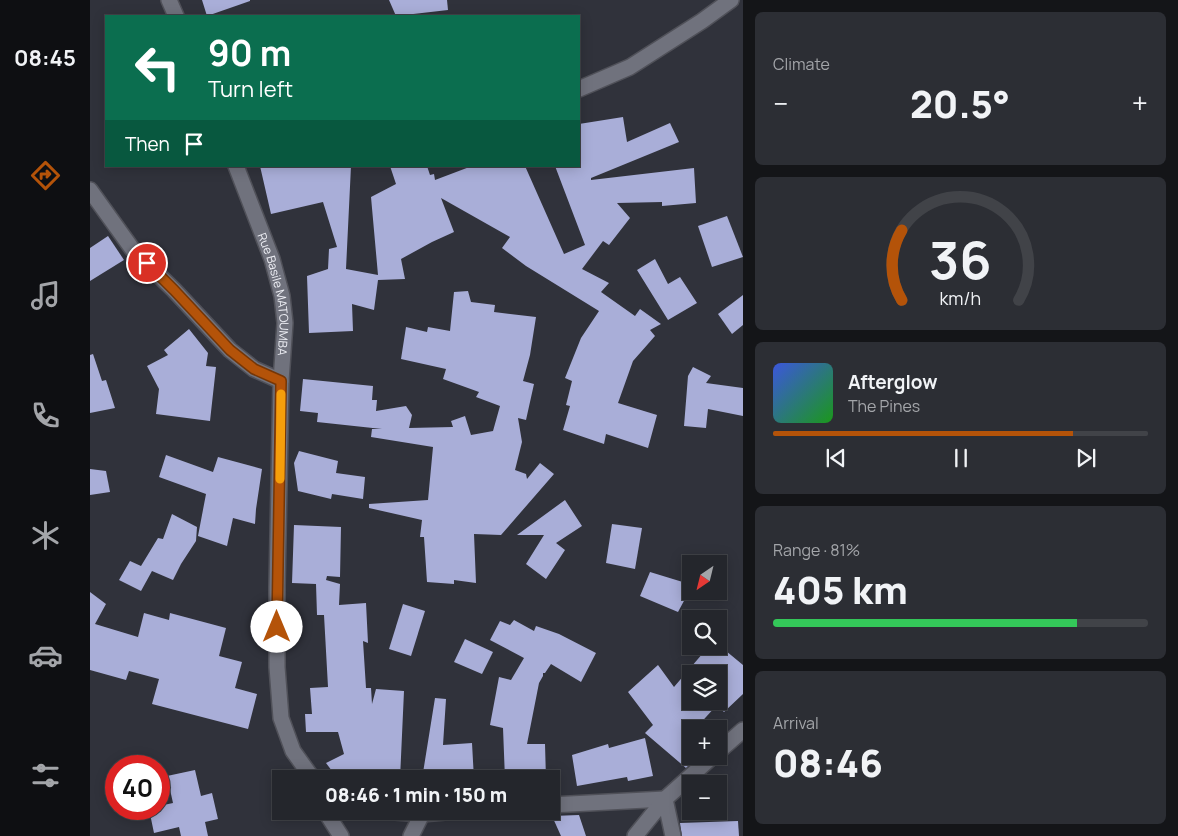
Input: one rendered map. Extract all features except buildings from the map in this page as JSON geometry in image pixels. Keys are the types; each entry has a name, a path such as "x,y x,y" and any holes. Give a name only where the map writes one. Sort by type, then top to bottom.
{"street":[{"path":"169,0 176,15"},
{"path":"580,89 630,67 731,0"},
{"name":"Rue Basile MATOUMBA","path":"236,167 272,259 282,296 285,323 281,381 277,667 281,718 293,751 307,770"},
{"path":"90,190 133,250 174,290 230,350 254,369 281,381"},
{"path":"727,744 743,731"},
{"path":"293,751 302,770"},
{"path":"635,836 665,799 703,765"},
{"path":"560,804 665,799"},
{"path":"665,799 672,836"},
{"path":"331,820 342,836"},
{"path":"411,836 419,820"}],"slow traffic":[{"path":"280,479 281,394"}],"route":[{"path":"147,263 230,350 254,369 281,381 277,627"}]}
